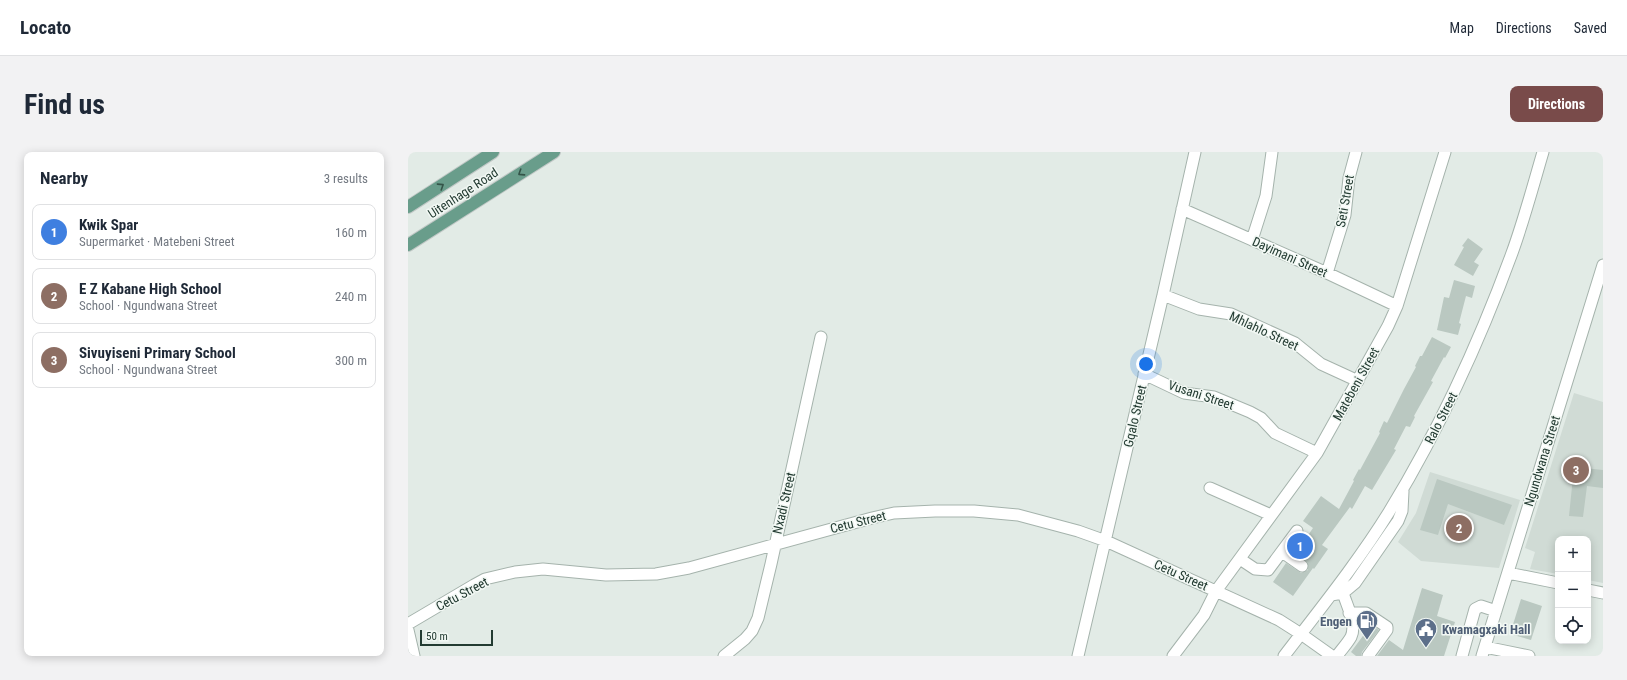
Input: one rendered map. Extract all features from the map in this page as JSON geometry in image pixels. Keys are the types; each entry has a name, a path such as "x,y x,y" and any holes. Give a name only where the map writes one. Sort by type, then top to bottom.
{"main road":[{"name":"Uitenhage Road","path":"408,207 494,152"},
{"name":"Uitenhage Road","path":"408,245 554,152"}],"street":[{"name":"Gqalo Street","path":"1078,656 1106,541 1195,152"},
{"path":"1252,240 1266,196 1272,152"},
{"name":"Seti Street","path":"1327,274 1345,215 1348,182 1356,152"},
{"name":"Matebeni Street","path":"1172,656 1204,615 1216,591 1317,453 1388,326 1397,306 1445,152"},
{"name":"Ralo Street","path":"1284,656 1331,595 1388,514 1456,389 1477,344 1512,251 1543,152"},
{"name":"Dayimani Street","path":"1182,209 1397,306"},
{"name":"Ngundwana Street","path":"1484,651 1603,265"},
{"name":"Mhlahlo Street","path":"1163,295 1199,309 1231,314 1295,343 1306,350 1320,364 1358,381"},
{"name":"Nxadi Street","path":"724,656 745,639 755,624 775,545 821,338"},
{"name":"Vusani Street","path":"1144,374 1184,392 1214,397 1250,412 1261,418 1276,433 1317,453"},
{"path":"1210,488 1271,515"},
{"path":"1331,595 1343,593 1355,583 1398,522 1402,511 1403,488"},
{"name":"Cetu Street","path":"408,624 474,585 486,579 508,573 543,569 606,575 656,574 689,568 894,513 935,511 982,512 1018,515 1060,525 1106,541 1279,620 1332,656"},
{"path":"1240,559 1255,569 1266,571 1270,569 1297,531"},
{"path":"1282,552 1302,566"},
{"path":"1508,573 1555,583"},
{"path":"1591,591 1603,593"},
{"path":"1337,656 1350,638 1353,630 1353,624 1343,593"},
{"path":"1462,656 1475,608 1481,606 1496,611"},
{"path":"1349,613 1366,614 1387,627 1387,630 1368,656"},
{"path":"408,630 414,656"},
{"path":"1484,651 1529,656"}],"shaded area":[{"path":"1574,393 1603,402 1603,583 1591,581 1591,536 1555,536 1555,573 1530,569 1535,552 1525,548"},
{"path":"1430,472 1520,500 1499,568 1421,561 1398,542 1416,513"}],"building":[{"path":"1468,238 1483,249 1474,262 1479,265 1473,276 1454,265 1464,247 1462,246"},
{"path":"1454,280 1475,286 1472,298 1466,296 1459,323 1461,324 1458,335 1437,330 1444,297 1449,298"},
{"path":"1432,337 1451,347 1431,381 1433,382 1414,416 1415,417 1410,427 1406,426 1394,449 1396,450 1372,490 1365,486 1352,509 1350,507 1322,545 1328,549 1293,596 1273,582 1286,563 1301,573 1308,570 1308,563 1296,553 1313,528 1303,521 1321,496 1339,509 1354,481 1353,480 1380,433 1379,432 1384,421 1387,423 1416,367 1415,366 1420,356 1422,356"},
{"path":"1574,467 1603,470 1603,488 1587,486 1583,517 1569,516"},
{"path":"1437,479 1512,505 1504,525 1448,504 1438,535 1420,530"},
{"path":"1422,588 1443,595 1437,616 1455,622 1444,656 1377,656 1389,640 1403,650"},
{"path":"1521,599 1542,606 1531,640 1510,634"},
{"path":"1371,625 1379,630 1362,652 1361,656 1356,656 1351,652"}],"place":[{"name":"Sivuyiseni Primary School","path":"1576,470"},
{"name":"E Z Kabane High School","path":"1459,528"},
{"name":"Kwik Spar","path":"1300,546"},
{"name":"Engen","path":"1367,640"},
{"name":"Kwamagxaki Hall","path":"1426,648"}]}
